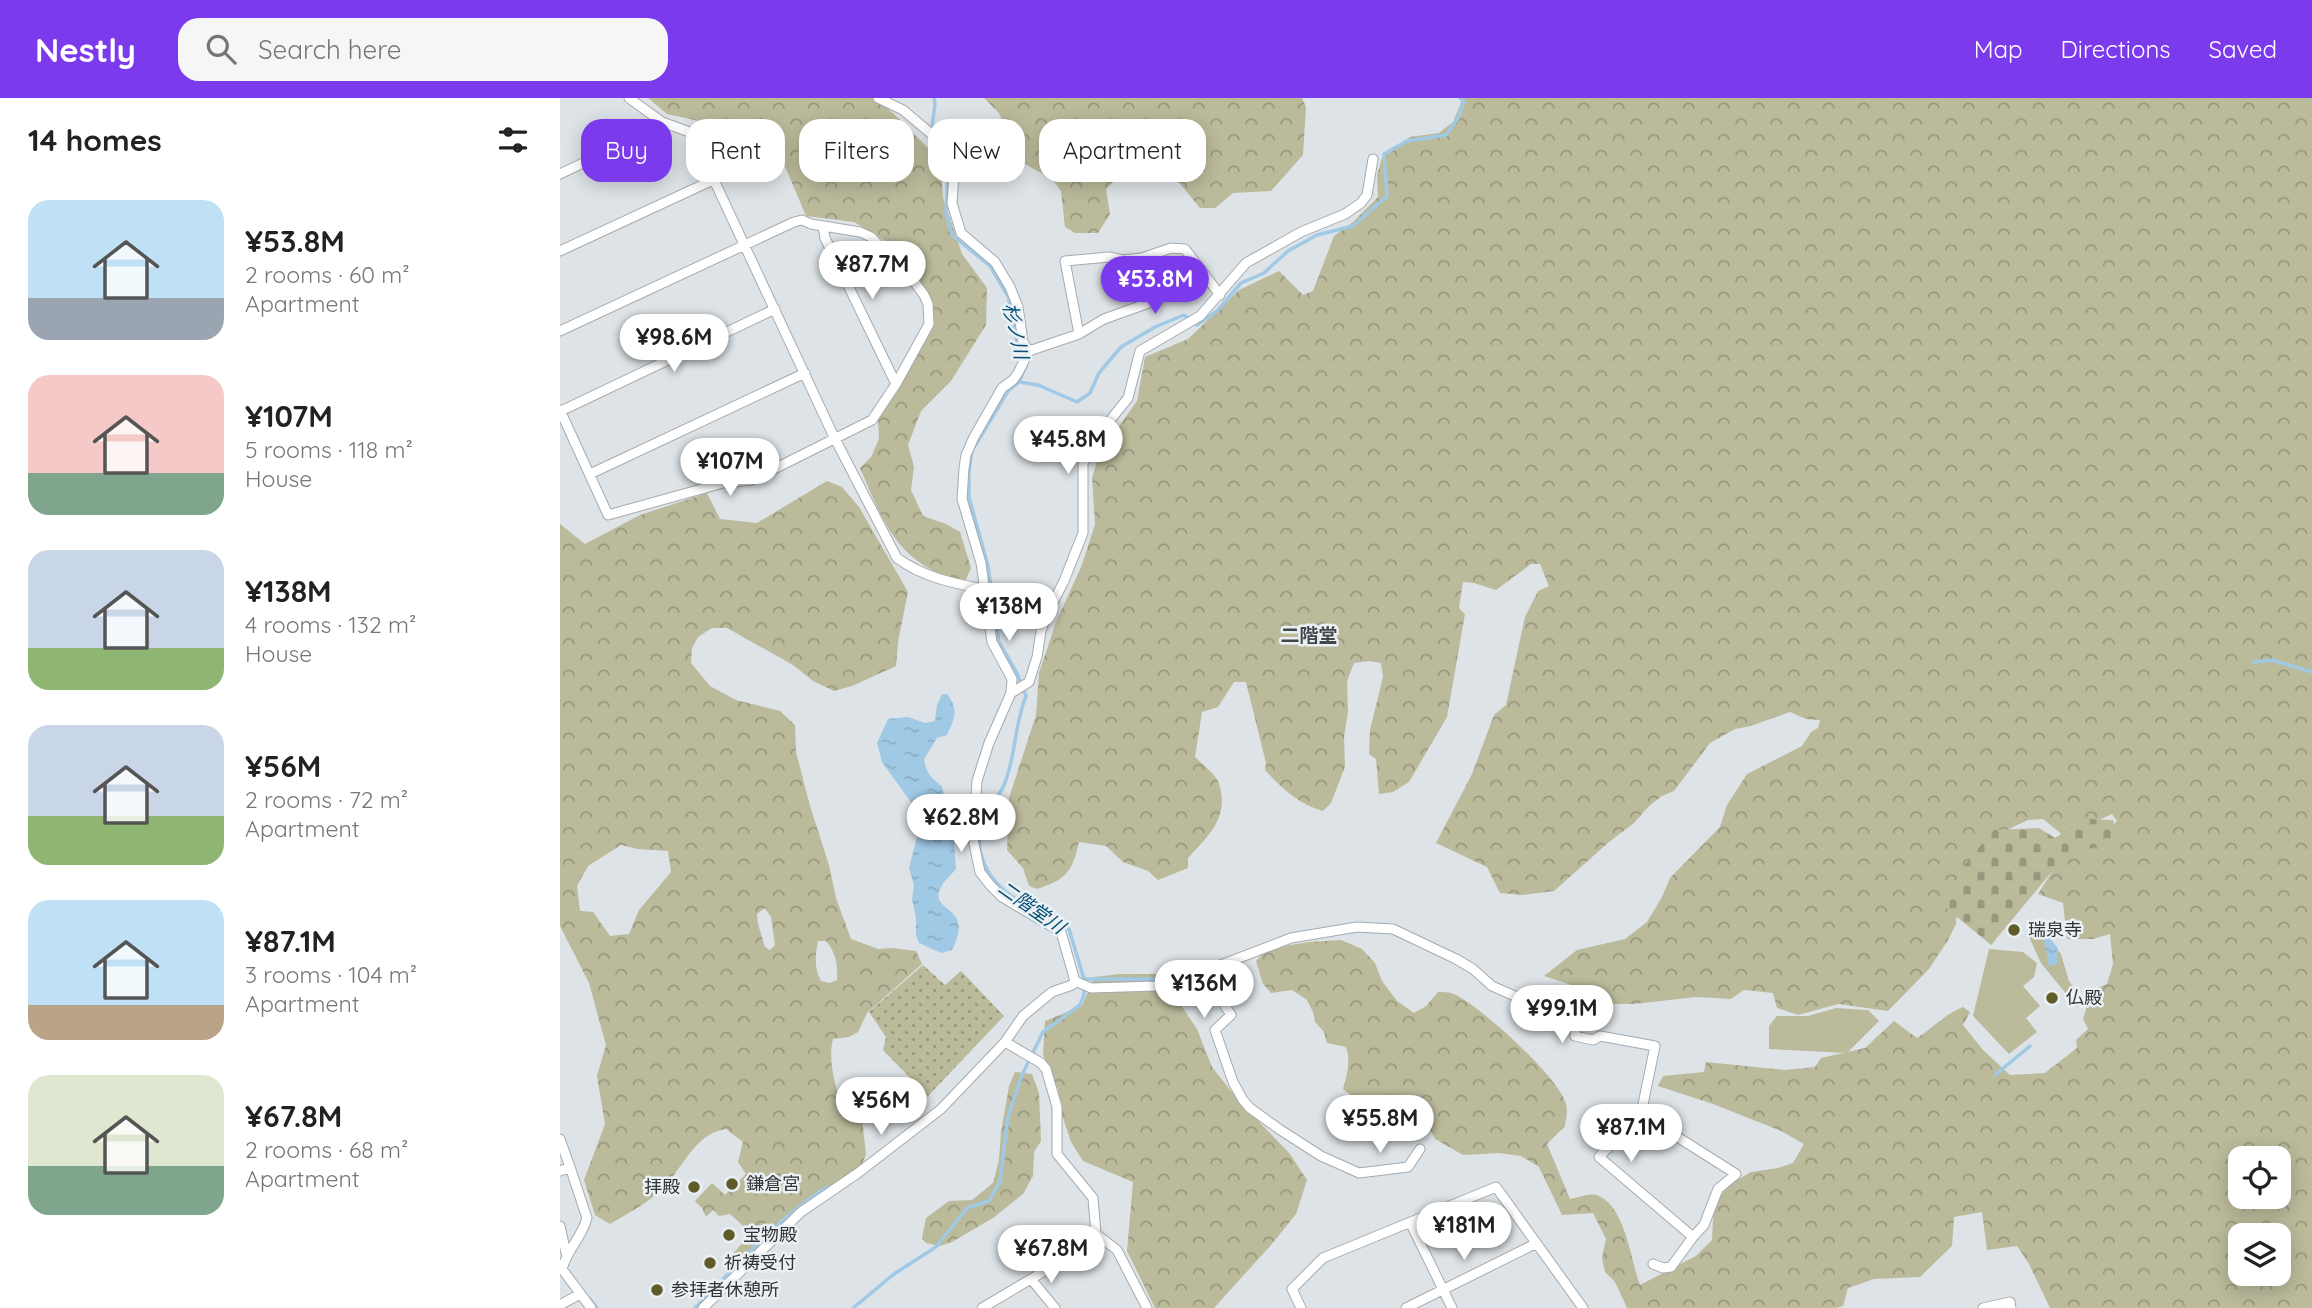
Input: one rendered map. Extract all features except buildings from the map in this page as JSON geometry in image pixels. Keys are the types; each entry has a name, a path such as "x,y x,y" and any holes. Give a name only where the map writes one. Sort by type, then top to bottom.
{"street":[{"path":"629,98 658,119"},
{"path":"878,98 903,110 935,137 954,176 952,203 961,233 995,262 1010,287 1018,307 1026,357"},
{"path":"1011,693 1029,682 1046,616 1064,581 1083,533 1083,464 1095,439 1128,398 1140,351 1200,316 1246,263 1301,232 1345,214 1361,203 1367,195 1373,159"},
{"path":"560,174 581,164"},
{"path":"560,251 709,182"},
{"path":"714,182 834,437 897,558 912,569 945,582 983,589"},
{"path":"560,331 802,220 860,232 876,239 912,279 928,304 929,324 896,384 872,420 752,480 723,484 608,515 560,411 775,309"},
{"path":"822,226 825,238 896,384"},
{"path":"1079,334 1065,261 1109,257 1123,260 1142,258 1171,248 1185,249 1220,295"},
{"path":"1075,981 1061,932 1002,897 990,885 980,872 973,839 977,781 989,743 1011,693 1012,679 992,642 981,563 962,499 965,455 1002,388 1013,380 1026,357 1079,334 1104,319 1157,300 1142,258"},
{"path":"590,474 805,373"},
{"path":"1075,981 1091,988 1156,986 1179,981 1291,938 1357,927 1393,929 1457,959 1492,985 1576,1023 1575,1037 1593,1040 1600,1036 1655,1046 1641,1114 1599,1157 1693,1237"},
{"path":"1203,972 1231,1016 1215,1030 1233,1082 1250,1108 1321,1156 1359,1173 1408,1167 1420,1149"},
{"path":"702,1308 801,1212 859,1173 941,1110 1005,1042 1023,1016 1052,992 1072,985 1075,981"},
{"path":"982,1308 1085,1247 1096,1234 1093,1198 1057,1154 1057,1107 1046,1069 1041,1063 1005,1042"},
{"path":"1641,1114 1736,1174 1718,1189 1704,1225 1671,1267 1662,1268 1653,1264"},
{"path":"560,1139 587,1218 566,1253 562,1269 591,1308"},
{"path":"560,1171 570,1167"},
{"path":"1301,1308 1292,1289 1323,1258 1496,1187 1582,1308"},
{"path":"1410,1222 1452,1308"},
{"path":"560,1226 566,1253"},
{"path":"1096,1234 1117,1250 1147,1308"},
{"path":"1406,1308 1535,1244"},
{"path":"1031,1279 1055,1308"},
{"path":"560,1305 580,1294"},
{"path":"1983,1308 2010,1302 2011,1308"}],"green space":[{"path":"648,98 874,98 899,119 799,119 799,182 914,182 914,134 928,148 928,182 942,182 943,197 962,254 987,288 986,325 951,381 921,411 908,445 914,467 911,490 923,516 960,532 971,568 965,582 942,575 909,554 887,525 860,468 871,457 879,439 878,419 899,388 925,339 930,310 915,277 889,243 854,222 806,216 785,166 785,119 690,119 667,114"},
{"path":"984,98 1302,98 1306,107 1303,155 1271,191 1233,193 1215,208 1200,208 1179,182 1206,182 1206,119 1039,119 1039,172 1025,164 1025,119 1001,119"},
{"path":"1463,98 2312,98 2312,1308 2050,1308 2029,1264 2017,1246 1987,1250 1982,1212 1954,1217 1952,1246 1920,1277 1874,1279 1848,1288 1843,1306 1836,1308 1627,1308 1615,1282 1605,1272 1602,1257 1606,1239 1593,1213 1562,1215 1539,1167 1521,1156 1499,1153 1463,1155 1435,1139 1422,1114 1409,1114 1392,1119 1358,1101 1343,1089 1348,1063 1346,1047 1327,1043 1307,1000 1292,990 1271,993 1263,984 1256,961 1267,949 1341,940 1362,949 1375,963 1382,981 1397,1001 1414,1013 1426,1006 1438,992 1448,992 1481,1012 1517,1043 1549,1077 1567,1106 1565,1126 1547,1144 1570,1199 1596,1195 1606,1200 1614,1209 1626,1234 1640,1285 1696,1256 1712,1240 1714,1202 1732,1183 1751,1172 1793,1163 1804,1144 1781,1131 1658,1086 1663,1076 1704,1072 1706,1062 1785,1070 1815,1067 1821,1058 1865,1048 1894,1021 1917,1038 1950,1013 1963,1007 1970,1012 1963,1025 1983,1050 2010,1075 2045,1073 2077,1048 2076,1040 2088,1029 2083,1019 2092,990 2107,984 2113,964 2110,934 2093,939 2067,939 2063,903 2038,894 2062,856 2103,835 2117,821 2112,814 2064,836 2043,819 2028,820 1992,837 1957,909 1956,924 1948,940 1929,969 1888,1011 1838,1004 1798,1015 1777,1008 1773,993 1744,990 1731,999 1696,997 1634,1004 1606,1004 1599,994 1544,976 1577,950 1625,939 1647,922 1670,878 1720,827 1727,805 1747,774 1802,746 1811,732 1818,728 1820,720 1806,719 1790,712 1735,729 1710,743 1674,791 1649,806 1634,823 1554,891 1523,895 1500,893 1487,867 1436,843 1472,774 1494,715 1506,705 1525,617 1538,591 1549,586 1540,564 1531,564 1496,590 1463,582 1459,608 1465,614 1447,717 1409,782 1393,792 1379,794 1376,759 1369,754 1370,730 1383,677 1381,663 1354,663 1347,681 1345,767 1331,803 1323,811 1306,805 1291,795 1265,770 1266,763 1246,682 1234,682 1218,707 1202,712 1195,757 1218,781 1222,805 1216,824 1188,858 1188,868 1158,880 1148,871 1123,862 1106,846 1079,842 1074,861 1062,878 1037,889 1029,886 1023,868 1007,850 1009,798 1036,715 1039,673 1056,622 1082,565 1095,524 1092,478 1099,454 1137,401 1145,357 1188,339 1239,290 1279,271 1303,295 1313,291 1334,236 1353,222 1378,197 1377,175 1382,158 1410,137 1439,133 1453,122"},
{"path":"1054,182 1113,182 1106,189 1110,214 1098,233 1075,233 1065,227 1061,191"},
{"path":"827,481 842,487 859,507 908,592 896,666 852,686 834,691 727,628 712,628 698,637 692,648 691,663 710,686 736,700 780,711 795,725 796,752 810,806 829,865 836,898 851,939 878,949 916,951 922,964 867,1013 858,1032 849,1037 833,1039 832,1066 843,1112 857,1114 862,1119 866,1154 861,1168 819,1191 748,1260 736,1264 731,1256 751,1233 730,1214 719,1216 713,1210 706,1217 695,1201 712,1183 725,1195 746,1174 738,1162 743,1142 726,1129 705,1138 660,1191 643,1205 610,1224 595,1215 584,1180 605,1124 597,1076 606,1045 589,983 560,926 560,524 585,544 640,515 707,493 720,519 757,523","holes":["621,845 668,851 671,872 639,910 629,934 610,936 593,912 580,911 577,886 588,866","765,908 771,917 775,945 770,950 765,947 757,914","818,941 826,941 837,964 837,980 830,983 821,981 816,957"]},
{"path":"2085,819 2113,820 2118,841 2074,853 2055,868 1991,945 1940,903 1960,870 1994,830 2039,828 2055,838"},
{"path":"2030,922 2041,922 2047,938 2061,954 2069,981 2083,1002 2077,1007 2041,963 2030,939"},
{"path":"1989,949 2023,952 2037,963 2034,977 2023,986 2040,1006 2026,1018 2037,1032 2009,1054 1973,1016"},
{"path":"923,965 945,985 961,971 1004,1016 928,1096 883,1050 886,1037 869,1012"},
{"path":"1160,974 1197,1029 1212,1067 1238,1100 1290,1154 1307,1180 1296,1214 1214,1308 1155,1308 1127,1251 1133,1182 1083,1161 1071,1142 1062,1115 1058,1089 1043,1055 1045,1021 1082,1006 1094,977"},
{"path":"1836,1008 1868,1010 1879,1021 1847,1053 1769,1049 1769,1026 1777,1016 1808,1016"},
{"path":"1015,1072 1032,1074 1039,1093 1041,1141 1034,1152 1033,1176 1023,1194 993,1218 952,1242 940,1246 926,1243 922,1238 926,1218 949,1201 972,1200 993,1183 999,1160 1009,1086"}],"water":[{"path":"942,694 947,694 953,704 954,719 947,735 937,738 924,759 930,775 942,786 948,810 952,814 956,869 942,885 938,896 940,902 955,917 958,935 952,950 941,953 919,943 916,935 912,899 914,885 909,868 918,833 913,805 882,762 877,743 888,719 908,717 925,723 935,721"},
{"path":"2056,925 2057,929 2043,930 2058,948 2057,964 2049,966 2039,928"}],"waterway":[{"name":"杉ノ川","path":"934,98 930,142 948,172 946,213 952,235 990,266 1008,296 1023,359"},
{"name":"二階堂川","path":"1019,382 1038,385 1077,402 1090,393 1099,373 1121,347 1155,327 1184,315 1197,325 1217,311 1241,283 1264,273 1288,251 1317,235 1353,226 1387,196 1384,154 1407,141 1446,135 1458,118 1464,102 1460,98"},
{"name":"二階堂川","path":"853,1308 894,1274 936,1247 967,1208 989,1201 1000,1181 1008,1117 1022,1075 1043,1032 1080,1005 1084,995 1084,979 1069,929 1027,906 1002,888 984,864 980,849 981,820 1002,789 1008,774 1026,696 1017,673 999,642 988,566 969,497 969,471 972,450 1008,391 1019,382 1026,366"},
{"path":"2254,662 2272,660 2312,672"},
{"name":"二階堂川","path":"1084,979 1168,979"},
{"path":"1995,1075 2030,1046"},
{"path":"695,1308 774,1228 827,1187"},
{"path":"589,1298 597,1308"}],"place":[{"name":"瑞泉寺","path":"2014,930"},
{"name":"仏殿","path":"2052,998"},
{"name":"鎌倉宮","path":"732,1184"},
{"name":"拝殿","path":"694,1187"},
{"name":"宝物殿","path":"729,1235"},
{"name":"祈祷受付","path":"710,1263"},
{"name":"参拝者休憩所","path":"657,1290"}],"district":[{"name":"二階堂","path":"1309,635"}]}
